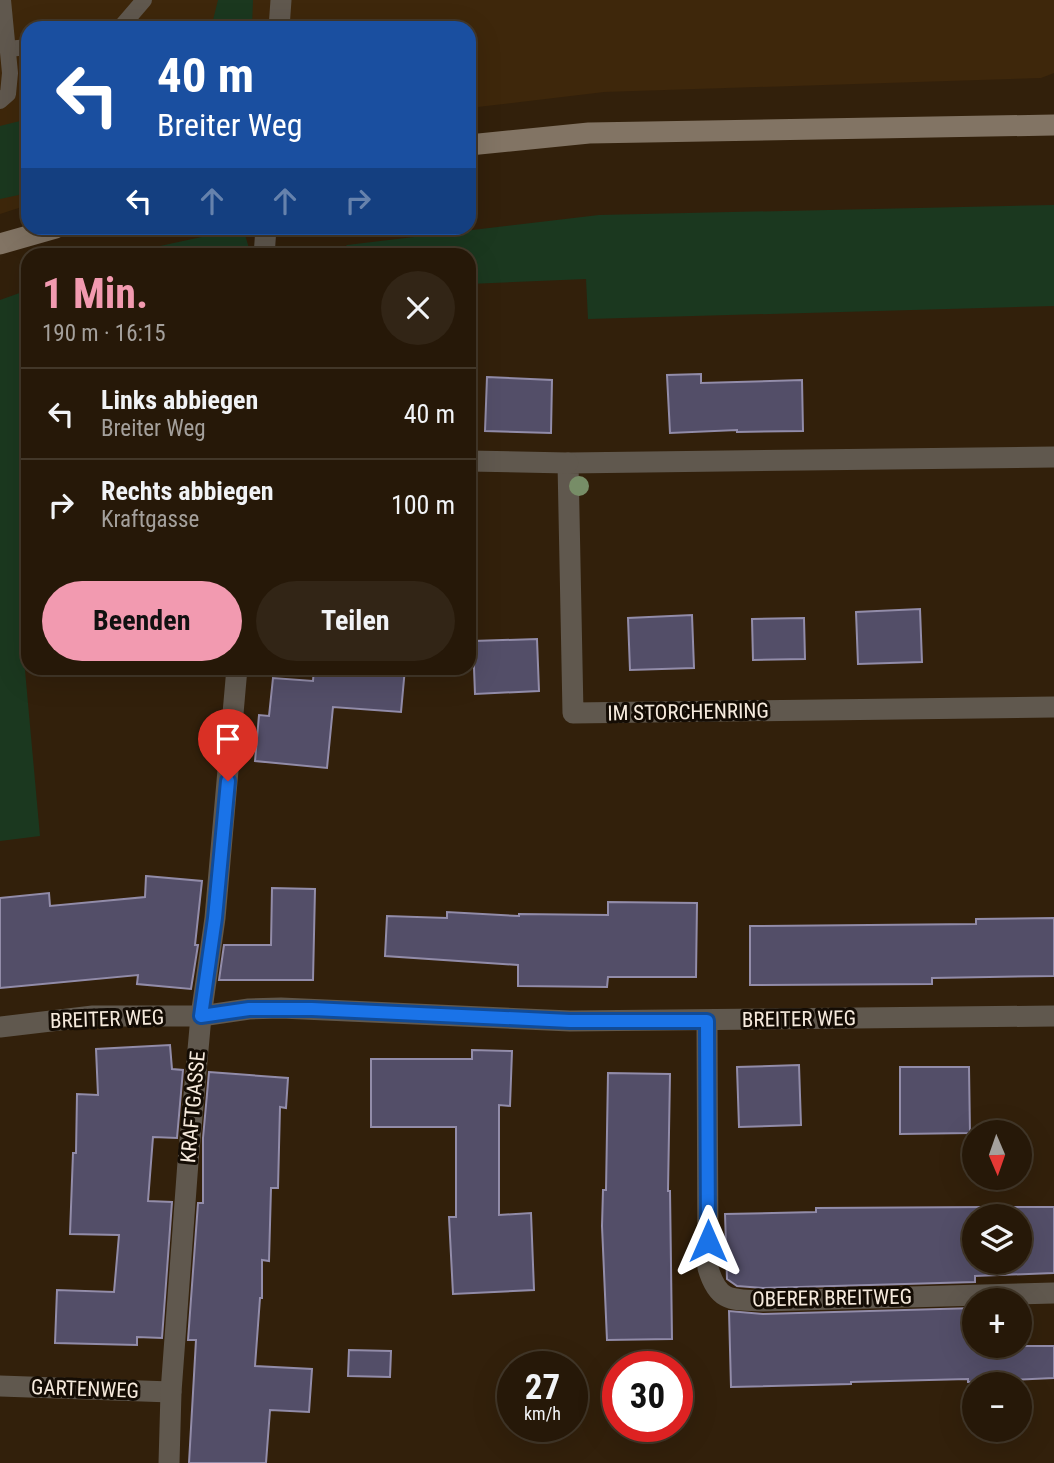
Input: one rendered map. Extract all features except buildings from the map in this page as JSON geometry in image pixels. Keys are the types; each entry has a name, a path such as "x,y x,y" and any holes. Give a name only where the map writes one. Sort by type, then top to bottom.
{"main road":[{"path":"476,144 589,134 1054,125"},
{"path":"0,244 32,235"}],"street":[{"path":"280,21 281,0"},
{"path":"476,461 568,463 1054,457"},
{"name":"IM STORCHENRING","path":"568,463 573,713 1054,707"},
{"name":"KRAFTGASSE","path":"169,1463 170,1392 201,1016 215,918 236,675"},
{"name":"BREITER WEG","path":"0,1027 93,1016 201,1016 249,1009 312,1009 570,1021 1054,1016"},
{"name":"OBERER BREITWEG","path":"707,1021 708,1268 713,1283 722,1295 741,1300 763,1301 1054,1293"},
{"name":"GARTENWEG","path":"0,1386 170,1392"}],"lane":[{"path":"0,101 8,94 10,73 3,0"},
{"path":"126,21 144,0"},
{"path":"8,49 21,48"}],"shaded area":[{"path":"0,0 1054,0 1054,73 1041,78 604,92 476,107 476,21 21,21 21,207 0,214"}],"green space":[{"path":"218,0 253,0 252,21 213,21"},
{"path":"21,121 21,194 0,199 0,126"},
{"path":"1054,205 1054,306 588,319 586,279 476,284 476,248 344,248 347,245 431,235 476,235 476,230 599,215"},
{"path":"211,235 245,235 249,248 154,248"},
{"path":"21,292 21,675 25,675 40,836 0,841 0,300"}],"route":[{"path":"228,781 215,918 201,1016 249,1009 312,1009 570,1021 707,1021 708,1241"}]}
